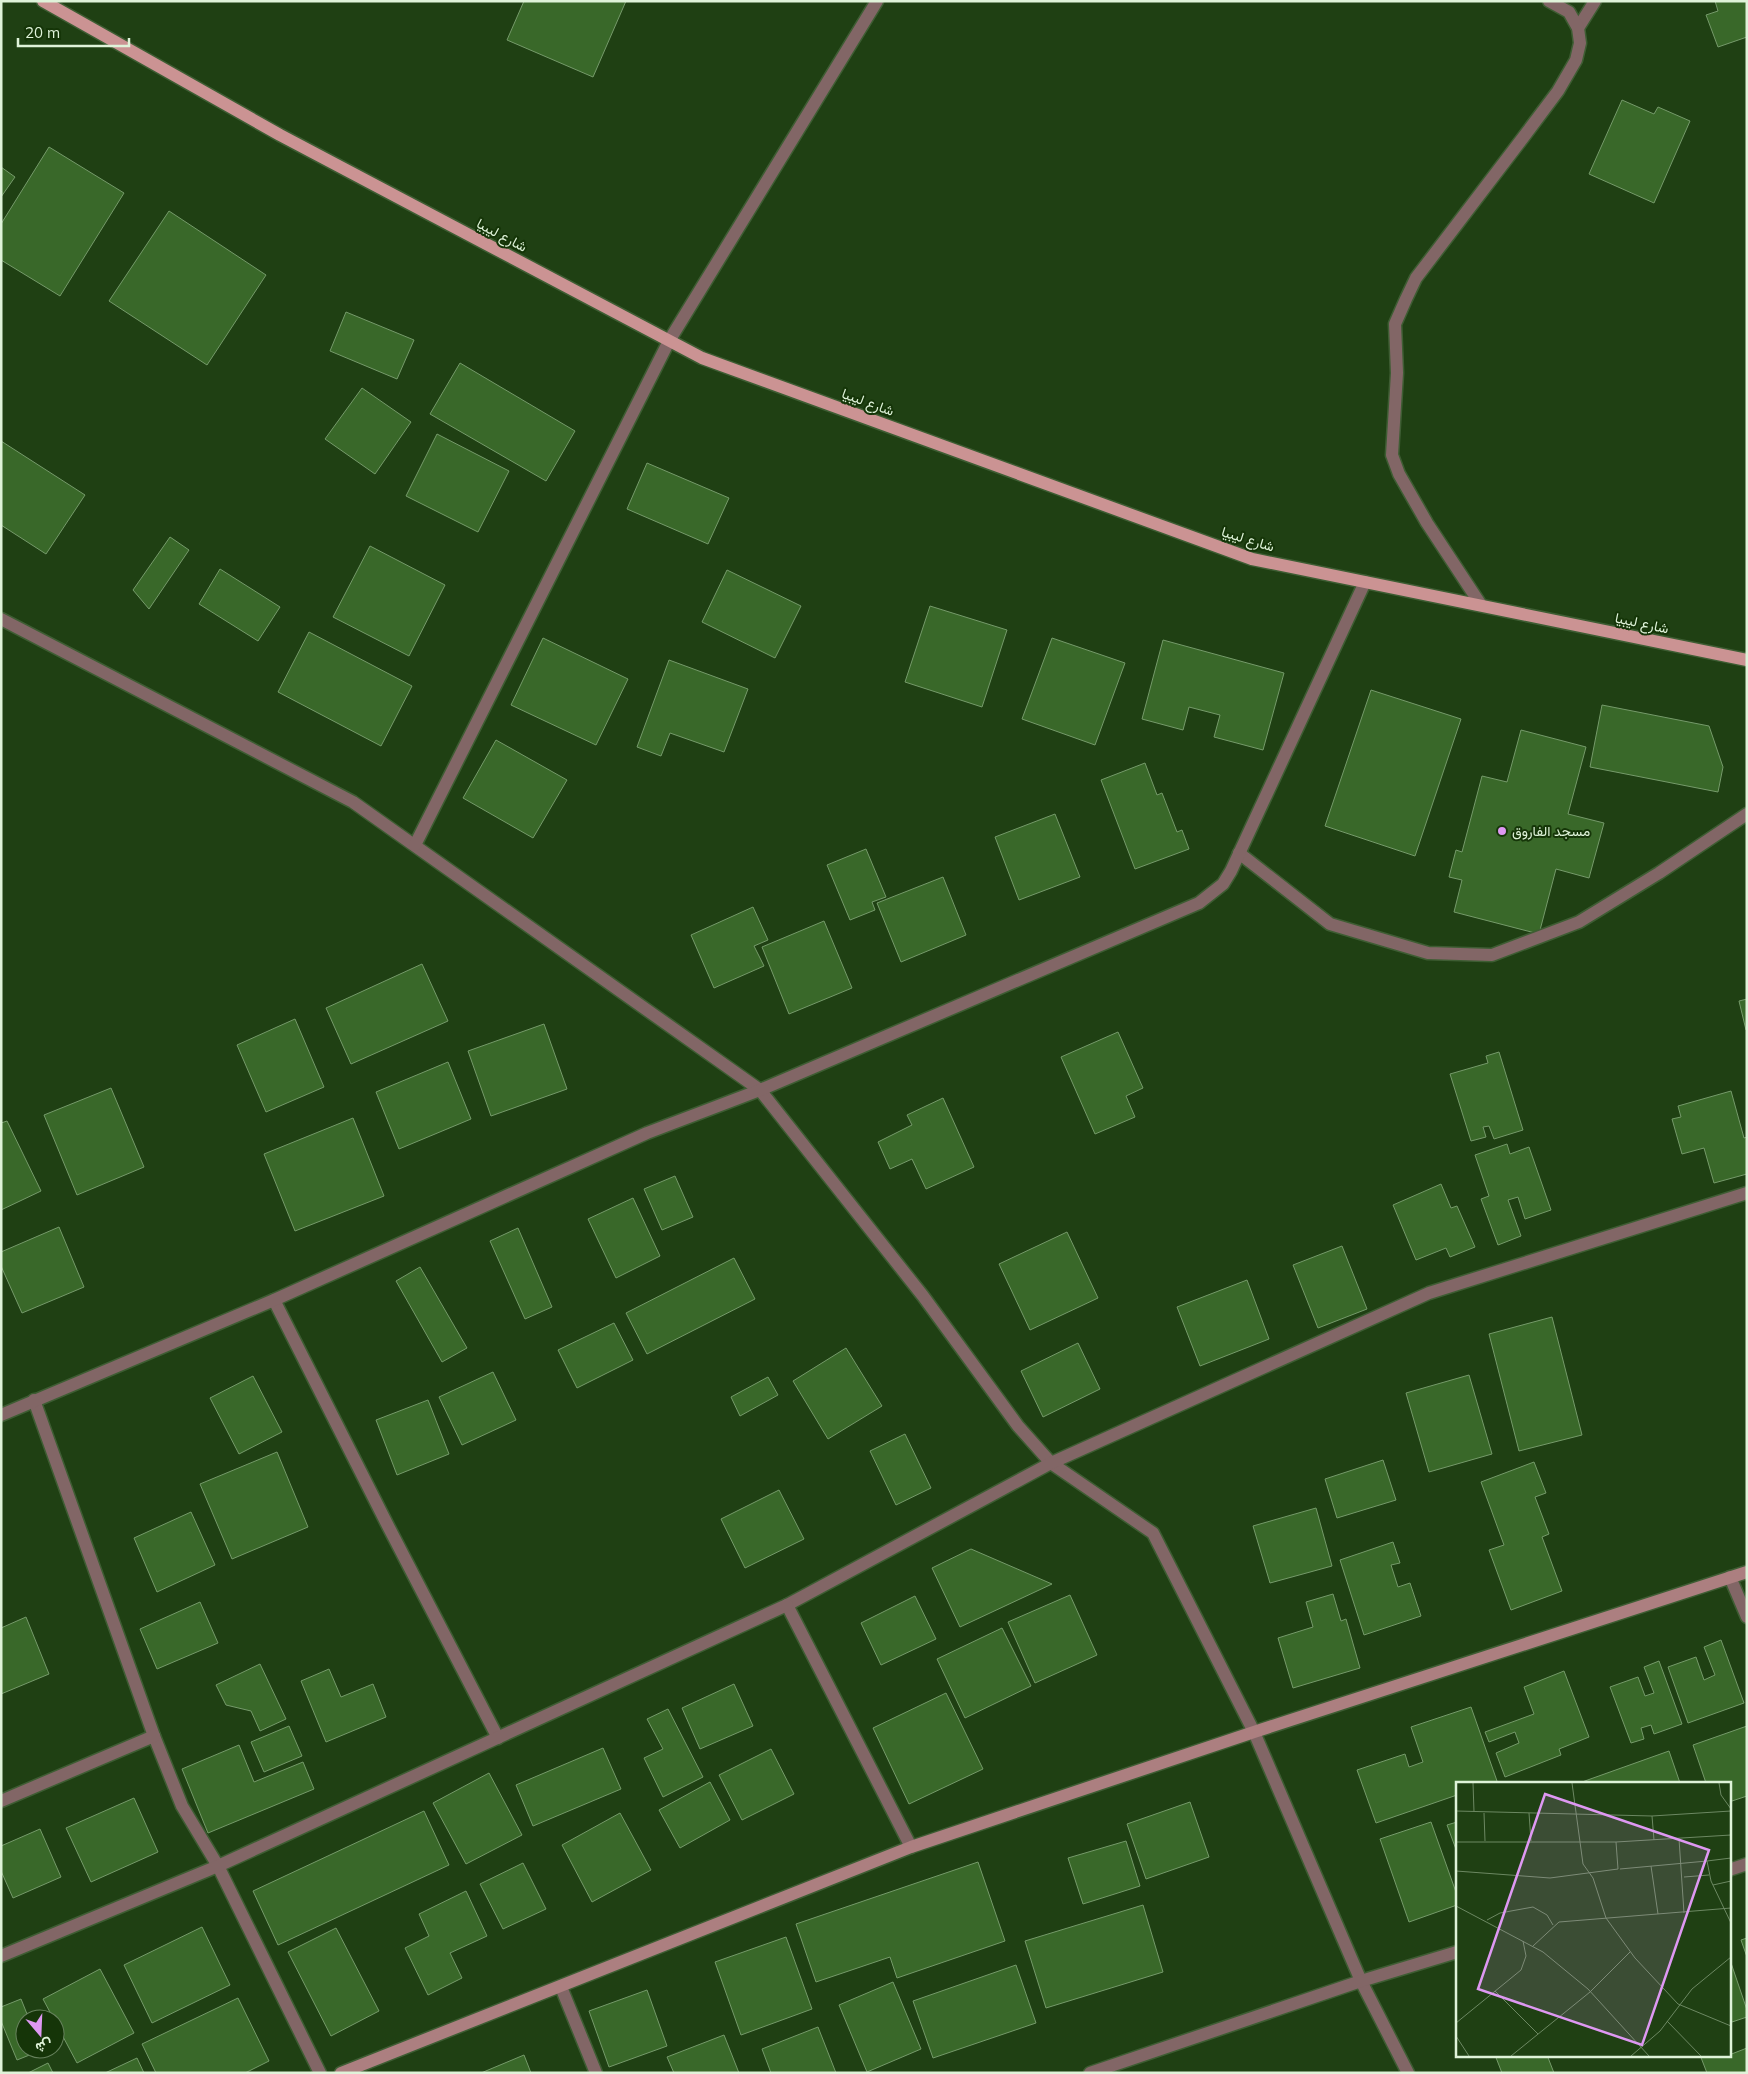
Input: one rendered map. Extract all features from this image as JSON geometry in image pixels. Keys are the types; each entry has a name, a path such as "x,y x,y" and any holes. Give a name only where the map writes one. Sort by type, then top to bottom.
{"main road":[{"name":"شارع ليبيا","path":"43,1 280,135 702,358 1252,559 1747,660"}],"street":[{"path":"415,845 669,341 877,1"},
{"path":"1481,605 1427,523 1395,466 1392,455 1397,373 1395,324 1416,278 1558,91 1576,60 1580,43 1578,28 1568,12 1549,1"},
{"path":"1578,28 1595,1"},
{"path":"1,1415 274,1300 647,1133 760,1090 1199,902 1222,884 1239,853 1365,582"},
{"path":"1,619 353,802 760,1090 923,1296 1018,1426 1051,1463 1153,1533 1254,1732 1362,1981 1408,2073"},
{"path":"1239,853 1330,924 1428,953 1492,955 1579,922 1747,814"},
{"path":"1,1956 218,1866 787,1605 1051,1463 1429,1293 1747,1193"},
{"path":"274,1300 498,1738"},
{"path":"34,1400 154,1736 182,1806 218,1866 320,2073"},
{"path":"341,2073 911,1847 1254,1732 1747,1572"},
{"path":"1730,1577 1747,1617"},
{"path":"787,1605 911,1847"},
{"path":"1,1801 154,1736"},
{"path":"1730,1870 1747,1864"},
{"path":"1090,2073 1362,1981 1456,1952"},
{"path":"561,1987 596,2073"}],"building":[{"path":"524,1 626,1 593,77 507,40"},
{"path":"1715,1 1747,1 1747,37 1718,47 1706,15 1718,11"},
{"path":"1622,100 1654,114 1658,107 1690,121 1654,203 1589,174"},
{"path":"49,147 124,193 60,296 1,260 1,224"},
{"path":"1,167 15,177 1,197"},
{"path":"169,211 266,275 207,365 109,301"},
{"path":"346,312 414,340 397,379 330,351"},
{"path":"460,363 575,431 546,481 430,414"},
{"path":"362,388 411,422 375,474 325,439"},
{"path":"437,434 509,471 478,532 406,496"},
{"path":"1,441 85,495 46,554 1,525"},
{"path":"647,463 729,498 708,544 627,509"},
{"path":"170,537 189,550 149,609 133,590"},
{"path":"370,546 445,585 409,656 333,617"},
{"path":"220,569 280,607 258,641 199,604"},
{"path":"727,570 801,606 775,658 702,622"},
{"path":"930,606 1007,630 982,707 905,682"},
{"path":"309,632 412,686 381,746 278,692"},
{"path":"543,638 628,679 596,745 511,705"},
{"path":"1052,638 1125,663 1095,745 1022,719"},
{"path":"1163,640 1284,673 1263,750 1214,737 1220,715 1189,707 1183,730 1142,719"},
{"path":"669,660 748,689 724,752 670,733 661,756 637,747"},
{"path":"1371,690 1461,719 1415,856 1325,826"},
{"path":"1602,705 1709,726 1723,767 1718,792 1590,767"},
{"path":"1521,730 1586,747 1568,814 1604,823 1589,878 1556,869 1539,934 1454,912 1462,880 1449,877 1456,850 1462,852 1482,776 1507,782"},
{"path":"496,740 567,780 533,838 463,798"},
{"path":"1145,763 1157,795 1162,793 1177,832 1182,830 1189,849 1135,869 1101,780"},
{"path":"1055,814 1080,877 1019,900 995,837"},
{"path":"866,849 886,897 872,902 875,910 850,920 827,865"},
{"path":"943,877 966,935 901,962 877,903"},
{"path":"753,907 768,940 754,946 764,966 714,988 691,935"},
{"path":"824,921 852,988 789,1014 762,947"},
{"path":"422,964 448,1021 351,1064 326,1008"},
{"path":"1747,999 1747,1029 1746,1030 1739,1001"},
{"path":"295,1019 324,1087 266,1112 237,1045"},
{"path":"544,1024 567,1089 491,1116 468,1051"},
{"path":"1118,1032 1143,1088 1126,1096 1135,1117 1095,1134 1061,1057"},
{"path":"1499,1052 1523,1130 1494,1139 1489,1126 1483,1127 1486,1137 1471,1141 1450,1074 1488,1063 1486,1056"},
{"path":"448,1062 471,1119 399,1149 376,1092"},
{"path":"111,1088 144,1167 77,1195 44,1115"},
{"path":"1731,1091 1744,1138 1747,1137 1747,1174 1714,1183 1704,1148 1682,1154 1672,1119 1681,1117 1678,1106"},
{"path":"943,1098 974,1167 926,1189 912,1159 890,1169 878,1142 912,1125 907,1115"},
{"path":"353,1118 384,1196 295,1231 264,1154"},
{"path":"7,1121 41,1191 1,1210 1,1123"},
{"path":"1507,1144 1510,1154 1529,1147 1551,1210 1525,1219 1518,1197 1508,1200 1521,1236 1498,1245 1481,1199 1489,1196 1475,1155"},
{"path":"675,1176 693,1217 662,1230 644,1189"},
{"path":"1441,1184 1451,1208 1457,1206 1475,1247 1450,1257 1446,1248 1416,1260 1393,1205"},
{"path":"633,1198 660,1256 616,1278 588,1219"},
{"path":"59,1227 84,1287 22,1313 1,1266 1,1252"},
{"path":"518,1228 552,1307 525,1319 490,1241"},
{"path":"1067,1232 1098,1298 1030,1330 999,1264"},
{"path":"1342,1246 1367,1309 1318,1328 1293,1265"},
{"path":"734,1258 755,1299 647,1354 626,1313"},
{"path":"420,1267 467,1348 442,1362 396,1281"},
{"path":"1247,1280 1269,1339 1200,1366 1177,1307"},
{"path":"1552,1317 1582,1435 1519,1451 1489,1334"},
{"path":"614,1323 633,1360 577,1388 558,1350"},
{"path":"1078,1343 1100,1389 1043,1417 1021,1371"},
{"path":"846,1348 882,1406 828,1439 793,1381"},
{"path":"493,1372 516,1420 462,1445 439,1397"},
{"path":"1469,1375 1492,1454 1429,1472 1406,1393"},
{"path":"253,1376 282,1432 239,1454 210,1398"},
{"path":"768,1377 778,1395 740,1416 731,1397"},
{"path":"428,1400 449,1454 397,1475 376,1420"},
{"path":"905,1434 931,1488 896,1505 870,1451"},
{"path":"277,1452 308,1527 232,1559 200,1484"},
{"path":"1383,1460 1396,1500 1337,1518 1325,1479"},
{"path":"1534,1462 1546,1493 1535,1497 1549,1534 1542,1537 1562,1591 1511,1610 1489,1550 1504,1545 1481,1482"},
{"path":"779,1490 804,1539 745,1568 721,1519"},
{"path":"1316,1508 1332,1566 1270,1583 1253,1526"},
{"path":"191,1512 215,1565 157,1592 134,1538"},
{"path":"1393,1542 1400,1563 1391,1565 1398,1587 1410,1583 1421,1616 1364,1635 1340,1560"},
{"path":"971,1549 1052,1584 960,1627 932,1568"},
{"path":"1333,1594 1341,1621 1346,1619 1360,1668 1293,1688 1278,1638 1313,1627 1306,1602"},
{"path":"1070,1595 1097,1655 1035,1683 1008,1622"},
{"path":"915,1596 936,1639 881,1665 861,1623"},
{"path":"200,1602 218,1643 157,1669 140,1629"},
{"path":"26,1617 49,1674 1,1694 1,1628"},
{"path":"1002,1628 1031,1686 965,1718 937,1659"},
{"path":"1721,1640 1744,1703 1688,1723 1668,1667 1696,1657 1704,1680 1715,1675 1704,1647"},
{"path":"1659,1661 1682,1724 1654,1734 1651,1725 1641,1728 1644,1739 1631,1743 1610,1687 1638,1677 1645,1696 1654,1693 1644,1667"},
{"path":"260,1664 286,1719 260,1731 251,1711 226,1705 216,1685"},
{"path":"329,1669 341,1697 373,1684 386,1717 326,1742 301,1681"},
{"path":"1564,1671 1589,1737 1559,1749 1561,1755 1505,1777 1496,1753 1519,1743 1515,1732 1489,1742 1485,1732 1534,1714 1524,1687"},
{"path":"734,1684 753,1726 700,1749 682,1708"},
{"path":"946,1693 983,1769 909,1804 873,1728"},
{"path":"1471,1707 1497,1781 1456,1782 1456,1795 1376,1823 1357,1770 1405,1754 1409,1767 1423,1762 1411,1727"},
{"path":"668,1709 703,1777 663,1797 644,1758 663,1749 647,1719"},
{"path":"289,1726 302,1756 264,1772 251,1742"},
{"path":"1747,1726 1747,1796 1730,1802 1730,1782 1706,1782 1693,1745"},
{"path":"239,1745 254,1782 303,1762 314,1789 208,1833 182,1769"},
{"path":"603,1748 621,1789 533,1826 516,1785"},
{"path":"771,1749 794,1794 742,1820 719,1775"},
{"path":"1669,1751 1680,1782 1582,1782"},
{"path":"489,1773 522,1835 466,1864 433,1803"},
{"path":"710,1782 730,1820 680,1848 659,1810"},
{"path":"134,1798 158,1852 91,1882 66,1828"},
{"path":"1190,1802 1209,1857 1146,1879 1127,1824"},
{"path":"424,1811 449,1865 278,1945 253,1891"},
{"path":"620,1813 651,1870 592,1902 562,1845"},
{"path":"1431,1822 1456,1892 1456,1905 1409,1922 1380,1839"},
{"path":"1456,1822 1456,1849 1447,1825"},
{"path":"40,1829 61,1877 13,1898 1,1871 1,1846"},
{"path":"1126,1841 1140,1886 1083,1904 1068,1858"},
{"path":"978,1862 1005,1941 897,1978 890,1957 816,1982 796,1924"},
{"path":"523,1863 546,1909 503,1929 480,1884"},
{"path":"466,1891 487,1936 450,1953 462,1978 428,1995 405,1948 429,1936 419,1914"},
{"path":"1143,1905 1163,1972 1046,2008 1025,1941"},
{"path":"202,1927 230,1985 152,2023 124,1965"},
{"path":"336,1928 379,2011 331,2036 288,1952"},
{"path":"786,1937 812,2009 741,2035 715,1962"},
{"path":"1747,1938 1747,1957 1741,1940"},
{"path":"1730,1960 1747,2010 1747,2017 1730,2023"},
{"path":"1016,1965 1036,2023 933,2058 913,2001"},
{"path":"100,1969 134,2033 77,2063 65,2040 65,2009 48,2009 43,1999"},
{"path":"893,1982 921,2049 867,2072 839,2005"},
{"path":"647,1990 667,2046 609,2067 589,2011"},
{"path":"238,1998 269,2061 245,2073 156,2073 142,2044"},
{"path":"21,1999 25,2009 15,2009 15,2055 1,2021 1,2007"},
{"path":"818,2027 836,2073 771,2073 762,2049"},
{"path":"724,2035 739,2073 674,2073 667,2057"},
{"path":"1747,2048 1747,2073 1707,2073 1700,2056 1730,2056"},
{"path":"524,2055 531,2073 481,2073"},
{"path":"1495,2056 1547,2056 1554,2073 1502,2073"},
{"path":"137,2058 144,2073 105,2073"},
{"path":"48,2063 53,2073 28,2073"}],"place":[{"name":"مسجد الفاروق","path":"1502,831"}]}
